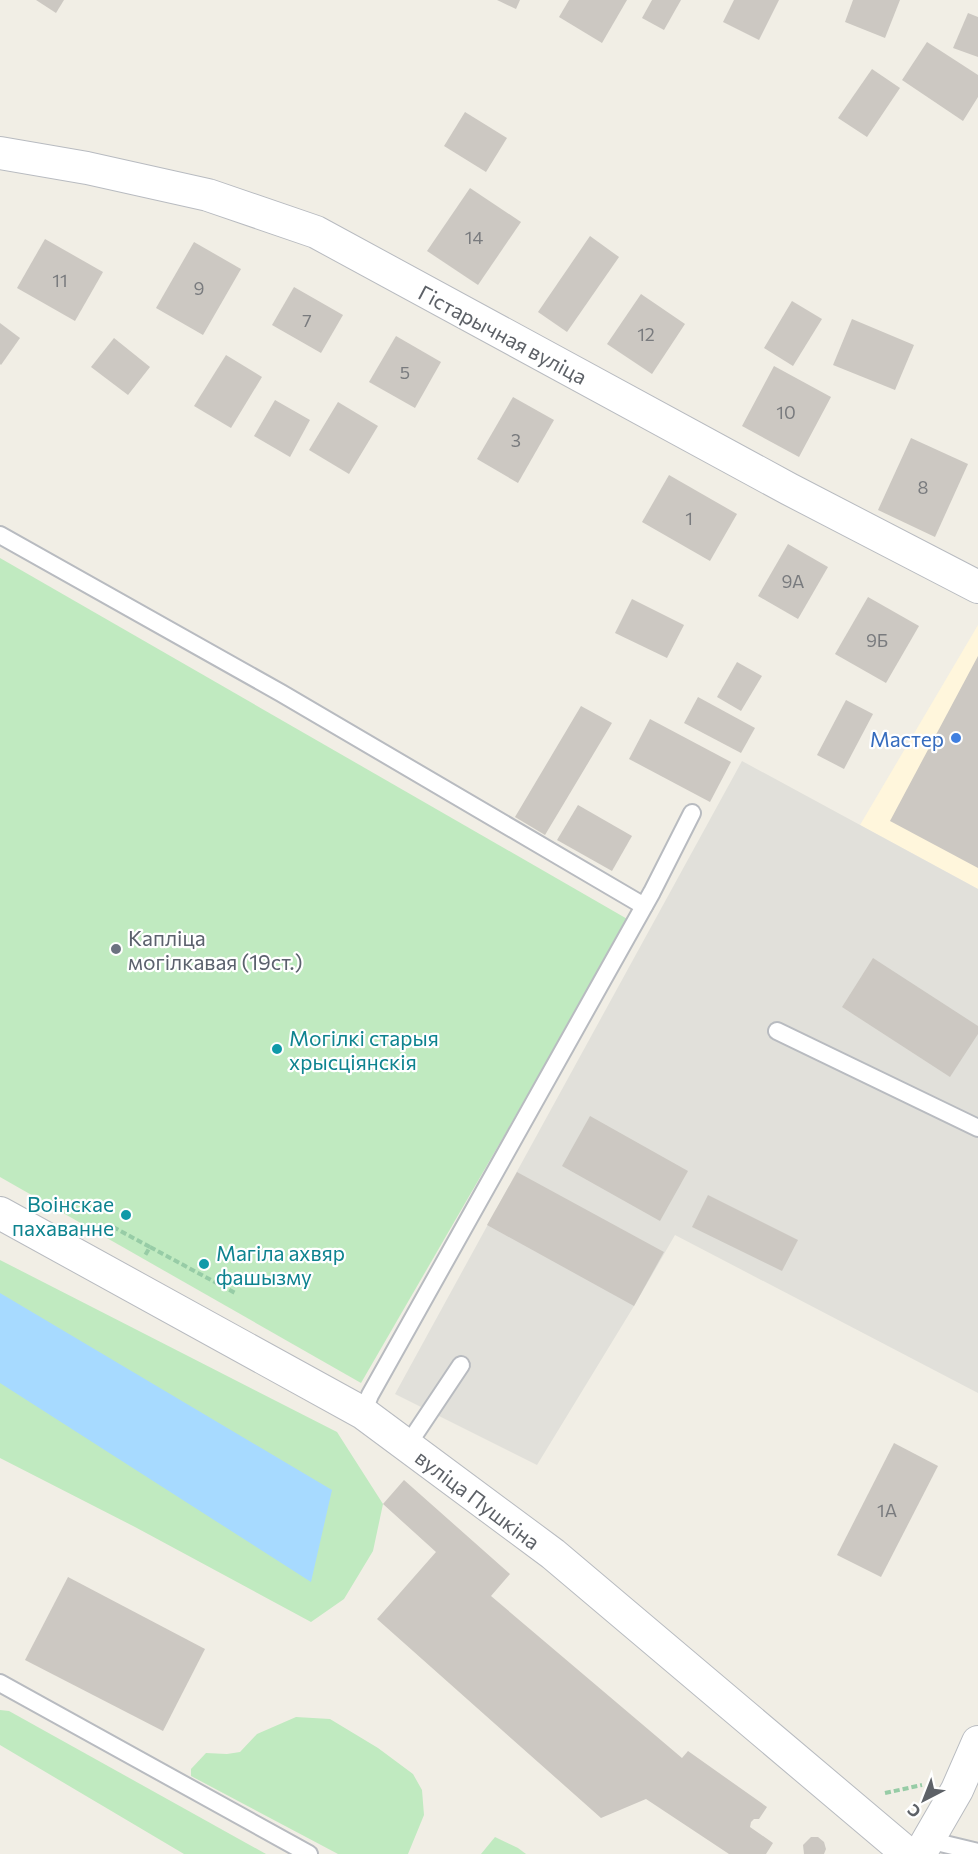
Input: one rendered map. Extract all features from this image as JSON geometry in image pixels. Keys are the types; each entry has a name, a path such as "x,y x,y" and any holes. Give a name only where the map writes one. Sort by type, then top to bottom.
{"street":[{"name":"Гістарычная вуліца","path":"0,153 87,168 208,195 316,232 789,489 978,587"},
{"name":"вуліца Пушкіна","path":"0,1213 363,1413 553,1554 919,1849"},
{"path":"919,1849 957,1790 978,1742"}],"lane":[{"path":"0,535 281,693 644,906"},
{"path":"363,1413 376,1385 644,906 692,813"},
{"path":"777,1031 978,1128"},
{"path":"407,1446 461,1365"},
{"path":"0,1683 309,1854"},
{"path":"919,1849 978,1852"}],"path":[{"path":"113,1227 237,1294"},
{"path":"143,1259 150,1246"}],"shaded area":[{"path":"978,625 978,889 860,825"},
{"path":"742,761 978,889 978,1393 675,1235 537,1465 395,1394"}],"green space":[{"name":"Могілкі старыя хрысціянскія","path":"0,558 629,920 361,1383 0,1177"},
{"path":"0,1260 337,1432 383,1504 373,1551 344,1599 311,1622 135,1527 0,1458"},
{"path":"0,1710 9,1711 266,1854 184,1854 0,1745"},
{"path":"296,1717 330,1719 378,1748 413,1774 422,1790 424,1815 408,1854 338,1854 191,1776 191,1769 206,1753 240,1752 257,1734"},
{"path":"495,1837 518,1848 526,1854 481,1854"}],"water":[{"path":"0,1293 332,1490 311,1582 0,1383"}],"building":[{"path":"36,0 64,0 56,13"},
{"path":"497,0 520,0 516,9"},
{"path":"569,0 627,0 602,43 559,17"},
{"path":"652,0 681,0 664,30 642,18"},
{"path":"734,0 779,0 759,40 723,22"},
{"path":"853,0 900,0 885,38 845,22"},
{"path":"968,13 978,17 978,57 953,48"},
{"path":"927,42 978,75 978,97 963,121 902,80"},
{"path":"872,69 900,88 867,137 838,118"},
{"path":"465,112 507,138 486,172 444,146"},
{"path":"470,188 521,222 478,285 427,251"},
{"path":"590,236 619,257 567,332 538,312"},
{"path":"45,239 103,272 75,321 17,288"},
{"path":"194,242 241,269 203,335 156,308"},
{"path":"294,287 343,315 321,353 272,325"},
{"path":"641,294 685,324 652,374 607,344"},
{"path":"792,301 822,319 793,366 764,348"},
{"path":"852,319 914,345 895,390 833,365"},
{"path":"0,323 20,338 1,365 0,364"},
{"path":"396,336 441,362 415,408 369,382"},
{"path":"114,338 150,367 128,395 91,367"},
{"path":"226,355 262,377 231,428 194,406"},
{"path":"774,366 831,397 799,457 742,426"},
{"path":"513,397 554,420 518,483 477,459"},
{"path":"275,400 310,420 290,457 254,436"},
{"path":"338,402 378,426 349,474 309,450"},
{"path":"911,438 968,464 935,537 878,510"},
{"path":"669,475 737,514 710,561 642,522"},
{"path":"788,544 828,567 798,619 758,596"},
{"path":"868,597 919,626 886,683 835,654"},
{"path":"632,599 684,625 667,658 615,633"},
{"name":"Мастер","path":"978,656 978,868 890,821"},
{"path":"737,662 762,676 741,711 717,697"},
{"path":"698,697 755,728 741,753 684,723"},
{"path":"846,700 873,714 844,769 817,755"},
{"path":"581,706 612,723 545,835 515,817"},
{"path":"650,719 731,762 710,802 629,759"},
{"path":"578,805 632,836 612,871 557,840"},
{"path":"873,958 978,1026 978,1034 950,1077 842,1007"},
{"path":"590,1116 688,1171 660,1221 562,1166"},
{"path":"517,1172 664,1252 634,1306 487,1225"},
{"path":"708,1195 798,1240 782,1271 692,1227"},
{"path":"894,1443 938,1466 881,1577 837,1555"},
{"path":"404,1480 510,1574 491,1596 682,1758 688,1751 767,1807 759,1819 751,1822 750,1827 773,1843 766,1854 729,1854 646,1799 601,1818 377,1619 436,1552 383,1504"},
{"path":"68,1577 205,1649 163,1731 25,1660"},
{"path":"811,1837 818,1837 824,1842 826,1849 824,1854 804,1854 803,1845"}],"place":[{"name":"Мастер","path":"956,738"},
{"name":"Капліца могілкавая (19ст.)","path":"116,949"},
{"name":"Могілкі старыя хрысціянскія","path":"277,1049"},
{"name":"Воінскае пахаванне","path":"126,1215"},
{"name":"Магіла ахвяр фашызму","path":"204,1264"}]}
